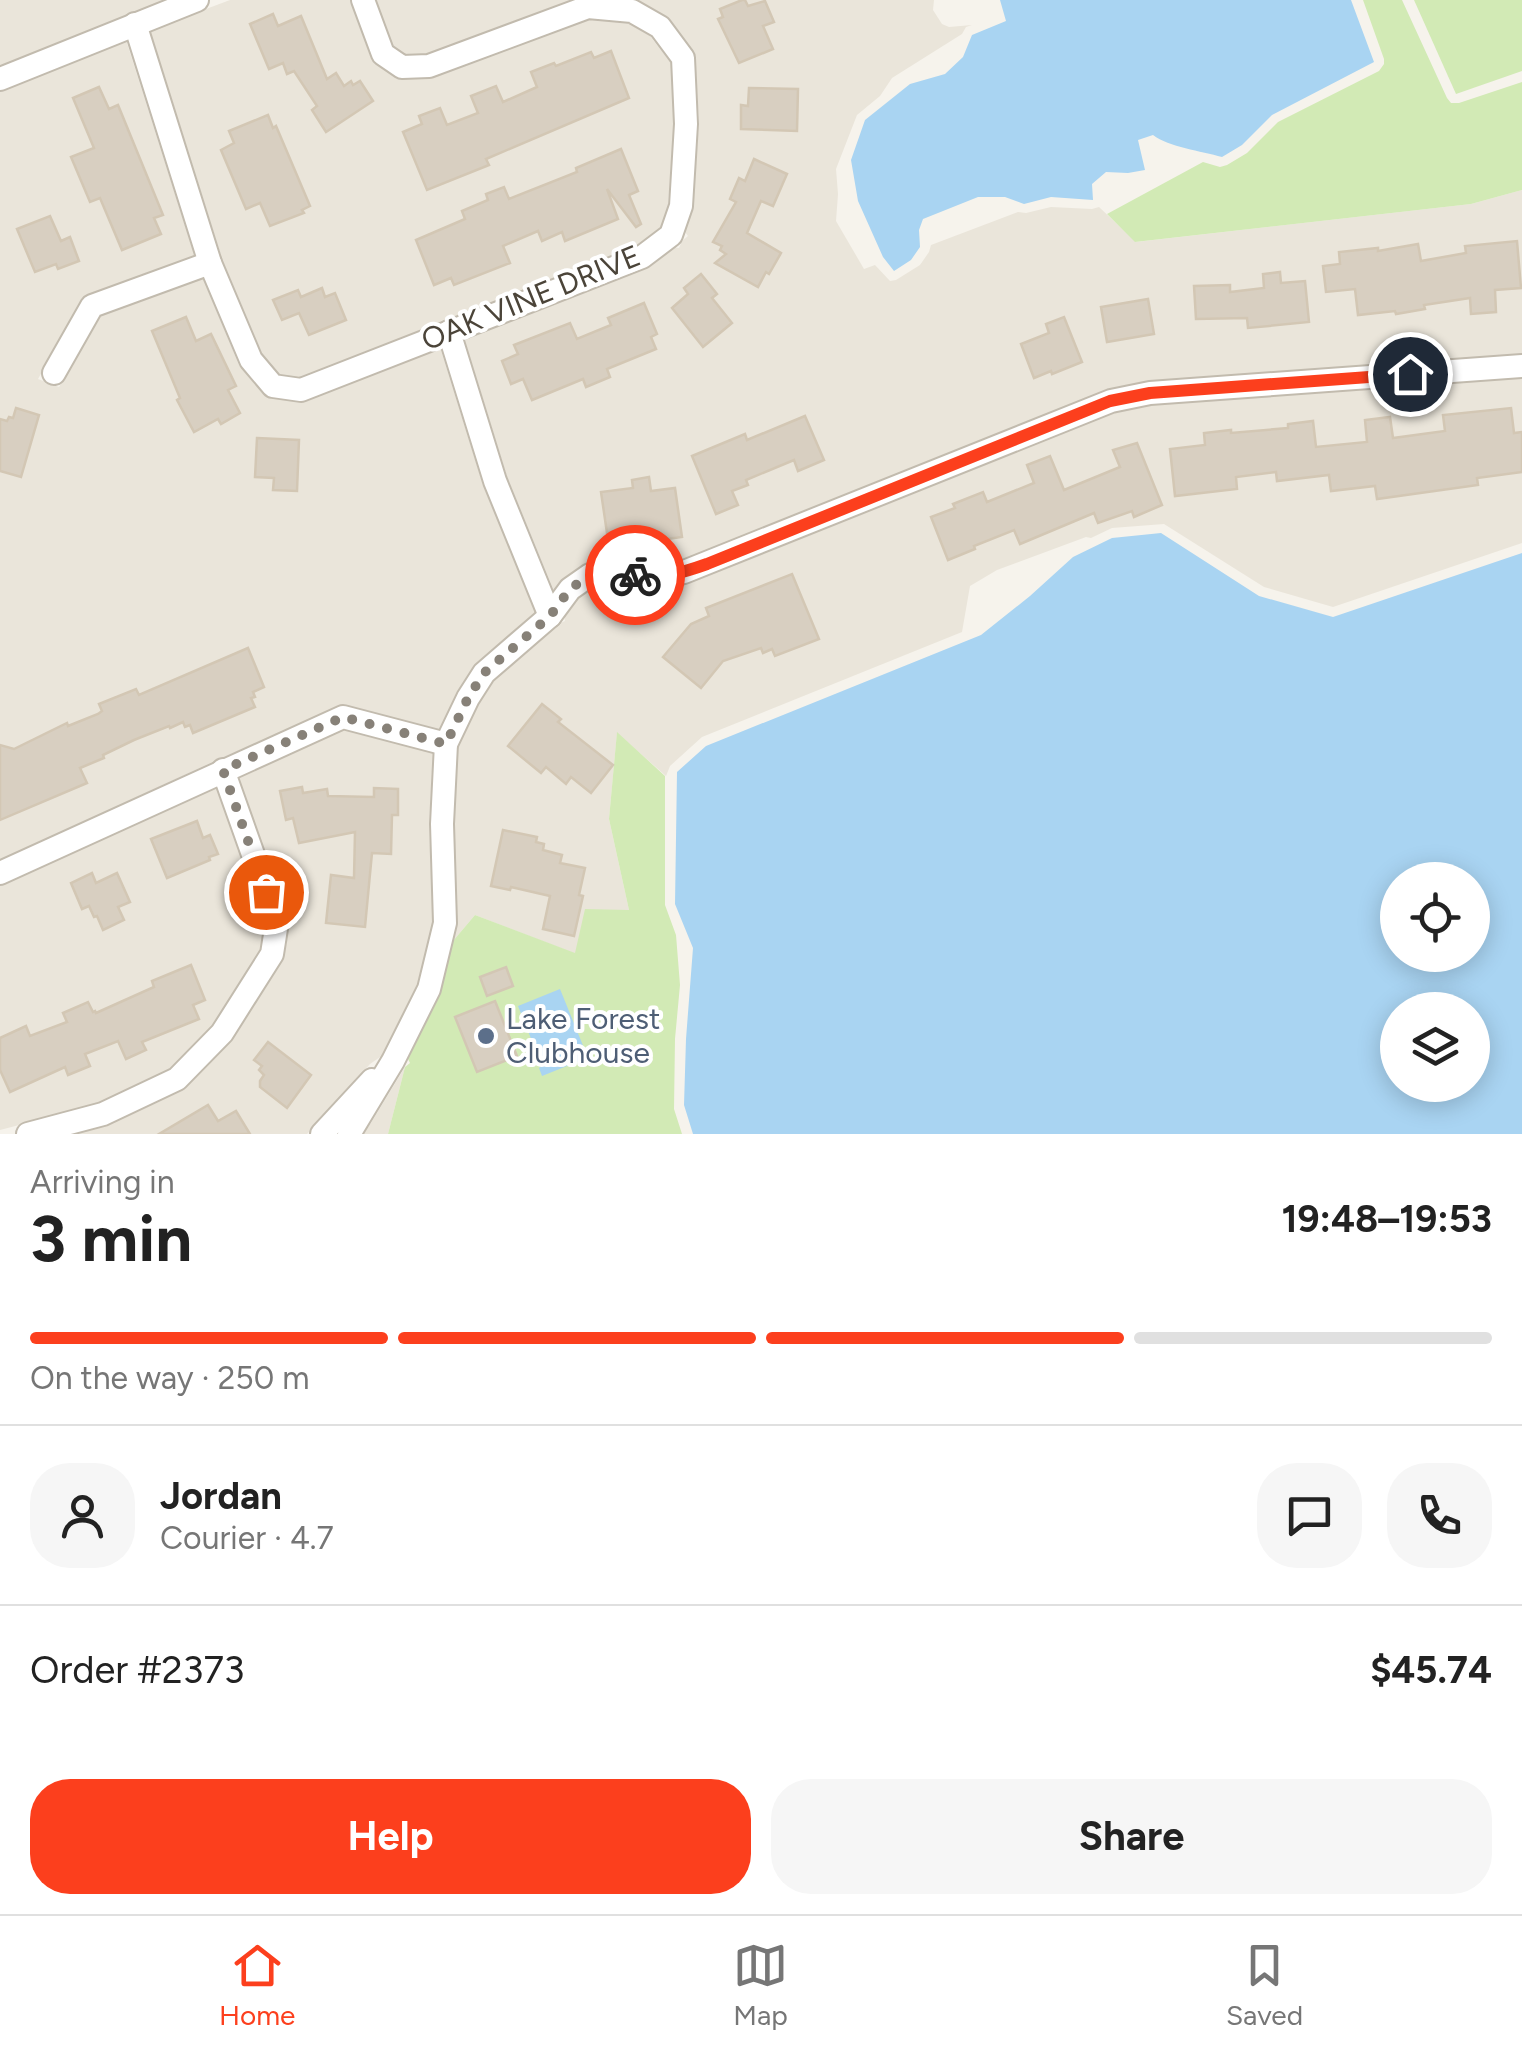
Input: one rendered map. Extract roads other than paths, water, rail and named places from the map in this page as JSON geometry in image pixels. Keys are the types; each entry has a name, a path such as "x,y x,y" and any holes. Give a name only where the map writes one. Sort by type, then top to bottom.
{"street":[{"path":"0,80 197,0"},
{"name":"OAK VINE DRIVE","path":"134,24 210,263 251,360 272,386 301,390 642,257 671,235 680,206 686,124 683,58 660,27 632,10 588,7 429,66 402,67 382,54 363,0"},
{"path":"54,373 92,306 210,263"},
{"path":"449,332 495,481 550,616"},
{"path":"349,1134 393,1061 429,989 445,922 442,824 446,744 484,673 550,616 570,589 590,575 624,573 656,578 684,572 1110,401 1150,393 1522,366"},
{"path":"0,873 343,717 446,744"},
{"path":"28,1134 104,1114 177,1079 222,1033 272,954 277,922 223,770"},
{"path":"322,1134 393,1061"}],"water":[{"path":"1000,0 1351,0 1374,62 1272,115 1242,145 1222,157 1176,146 1153,135 1138,140 1145,170 1106,172 1092,184 1093,200 1051,197 1024,204 1005,197 978,197 923,219 920,247 911,260 894,271 883,257 858,201 851,160 865,120 910,84 945,74 963,57 972,35 1006,21"},
{"path":"1161,533 1259,596 1333,617 1522,553 1522,1134 693,1134 684,1105 693,948 675,904 677,772 706,746 981,635 1073,557 1112,538"},
{"path":"560,989 584,1048 588,1047 592,1056 542,1076 542,1066 518,1006"}],"place":[{"name":"Lake Forest Clubhouse","path":"486,1036"}]}
